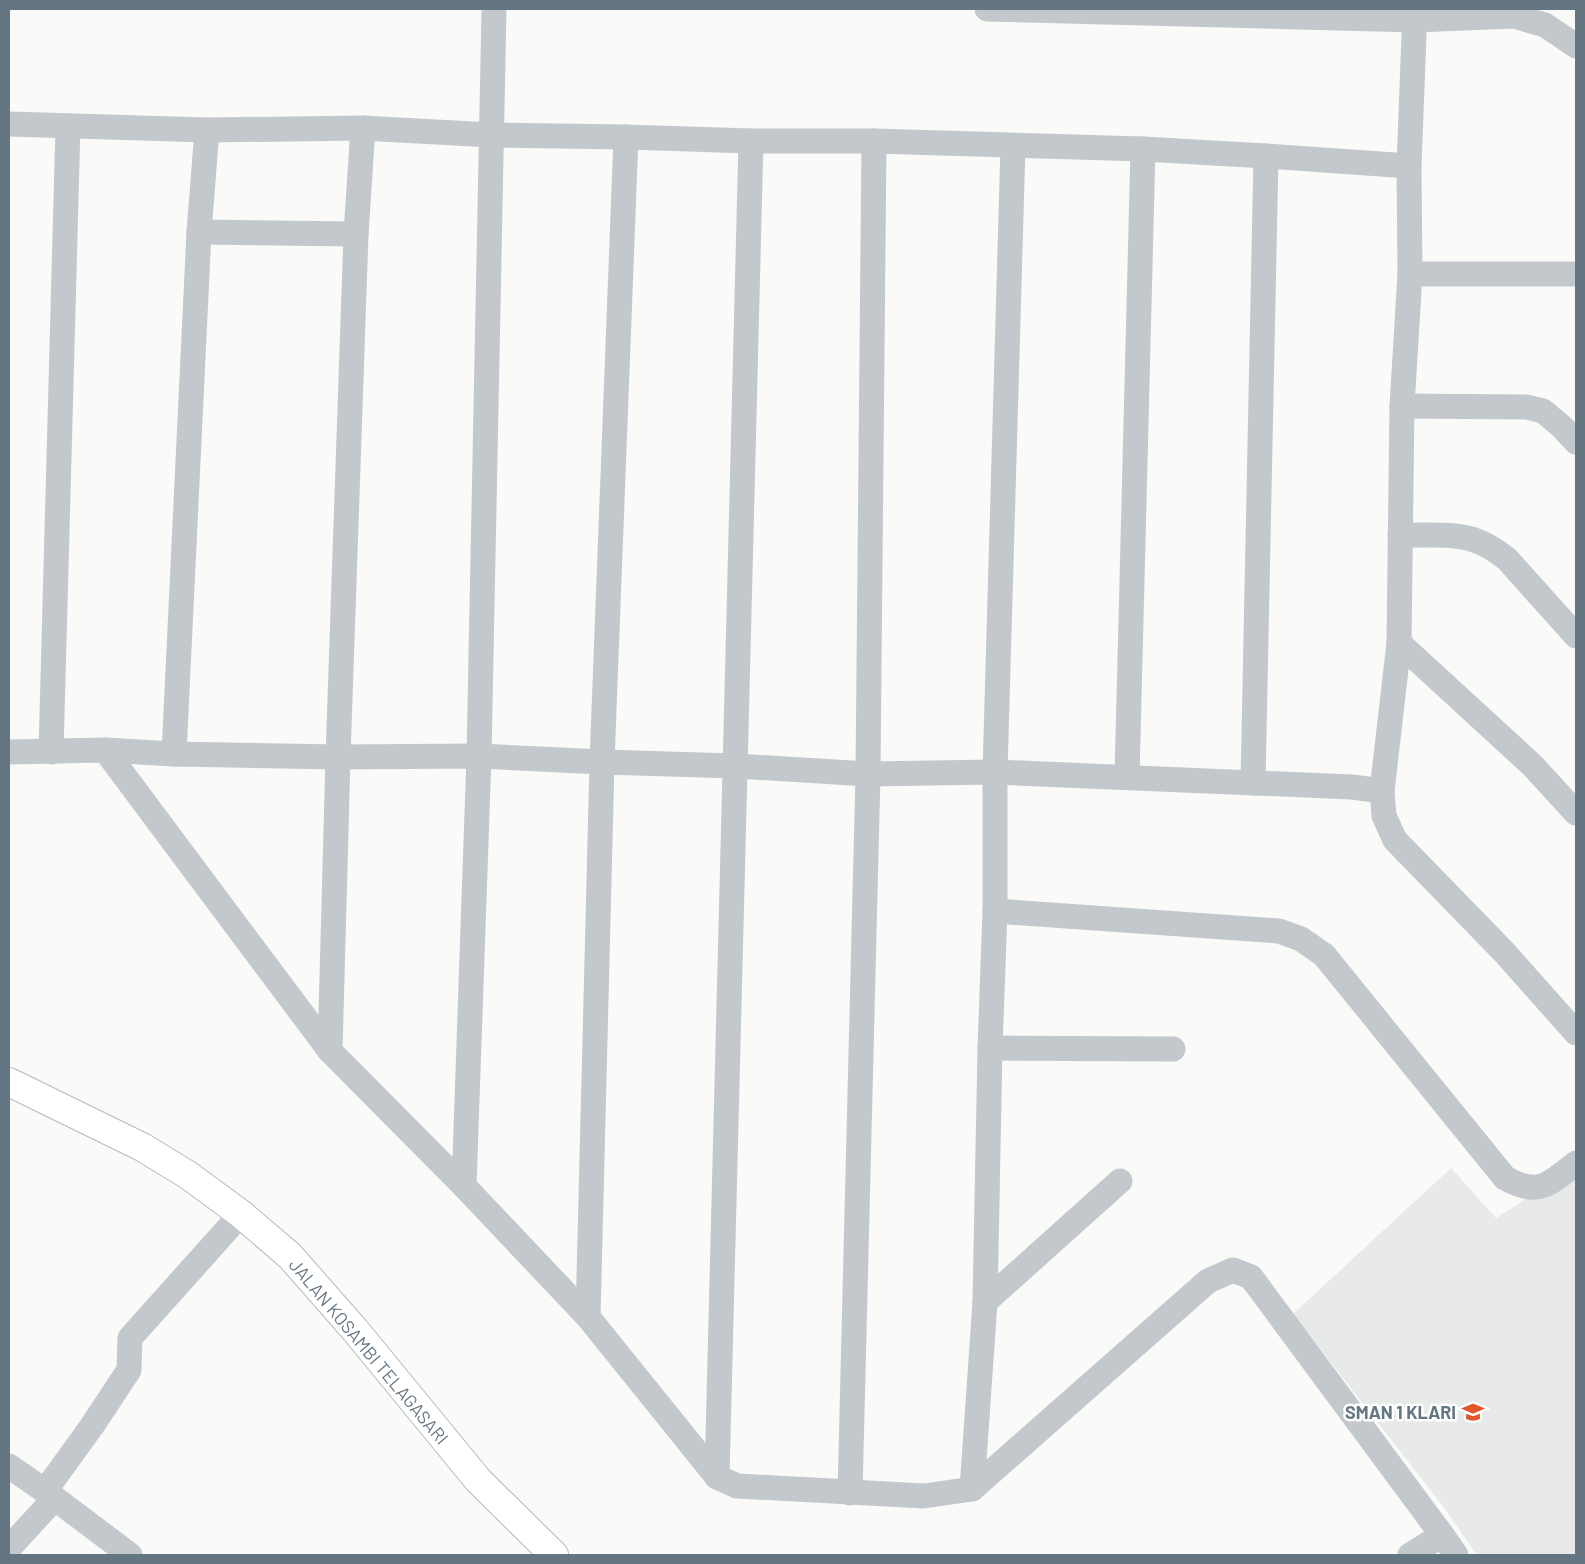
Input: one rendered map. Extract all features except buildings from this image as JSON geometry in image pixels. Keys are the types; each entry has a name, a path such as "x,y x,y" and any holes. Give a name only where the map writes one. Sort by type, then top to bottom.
{"main road":[{"name":"JALAN KOSAMBI TELAGASARI","path":"9,1082 142,1147 188,1174 241,1214 290,1256 355,1330 478,1480 554,1555"}],"street":[{"path":"464,1186 480,756 494,9"},
{"path":"987,9 1514,16 1545,25 1576,46"},
{"path":"1415,14 1408,166 1410,274 1402,406 1399,643 1382,792 1384,816 1395,840 1504,952 1576,1033"},
{"path":"9,124 207,130 363,128 491,135 751,141 874,141 1143,149 1408,166"},
{"path":"51,752 68,126"},
{"path":"330,1051 356,234 363,128"},
{"path":"174,754 199,232 207,130"},
{"path":"588,1317 602,762 626,137"},
{"path":"717,1478 751,141"},
{"path":"850,1493 868,774 874,141"},
{"path":"972,1489 985,1302 995,911 995,772 1014,146"},
{"path":"1127,777 1143,149"},
{"path":"1253,783 1266,156"},
{"path":"199,232 356,234"},
{"path":"1410,274 1576,274"},
{"path":"1402,406 1526,407 1544,411 1576,442"},
{"path":"1400,536 1456,536 1477,540 1493,549 1507,560 1576,636"},
{"path":"1399,643 1533,766 1576,812"},
{"path":"105,750 330,1051 464,1186 588,1317 717,1478 737,1486 850,1493 924,1496 972,1489 1208,1281 1233,1270 1252,1277 1449,1545 1410,1555"},
{"path":"9,752 105,750 174,754 338,757 480,756 736,766 868,774 995,772 1127,777 1352,787 1382,792"},
{"path":"995,911 1279,930 1301,939 1324,955 1505,1178 1525,1187 1542,1187 1576,1163"},
{"path":"990,1048 1173,1049"},
{"path":"985,1302 1120,1181"},
{"path":"9,1548 50,1495 129,1370 130,1338 241,1214"},
{"path":"9,1466 130,1555"}],"shaded area":[{"name":"SMAN 1 KLARI","path":"1576,1167 1576,1555 1477,1555 1445,1509 1293,1314 1451,1168 1496,1218"}],"place":[{"name":"SMAN 1 KLARI","path":"1473,1412"}]}
